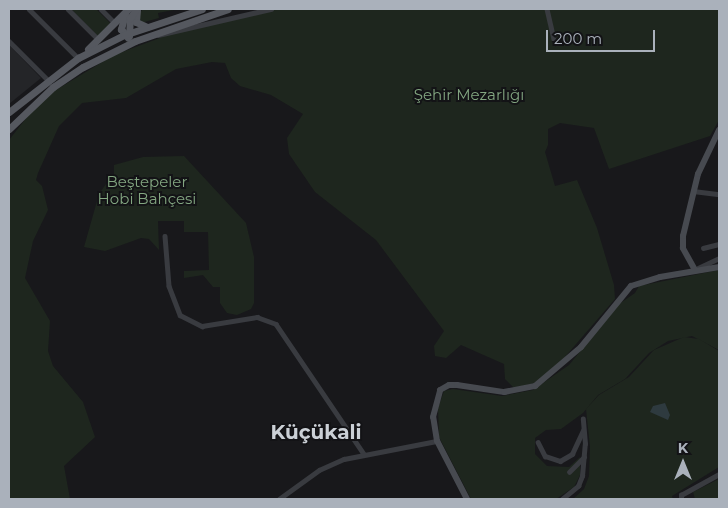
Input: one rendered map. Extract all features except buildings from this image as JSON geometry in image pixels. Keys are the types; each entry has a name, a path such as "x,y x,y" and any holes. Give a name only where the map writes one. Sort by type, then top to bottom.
{"main road":[{"path":"128,9 121,24 128,39"},
{"path":"9,110 47,79 78,58 99,40 128,9"},
{"path":"128,39 130,18 137,9"},
{"path":"137,9 136,22 147,27"},
{"path":"9,129 54,87 83,66 147,27 194,10 202,9"},
{"path":"78,58 128,39 158,35 203,15 228,9"}],"street":[{"path":"29,9 78,58"},
{"path":"68,9 99,40"},
{"path":"101,9 115,22"},
{"path":"158,35 271,9"},
{"path":"547,9 554,39"},
{"path":"9,40 47,79"},
{"path":"696,270 682,244 693,191 719,130"},
{"path":"693,191 719,194"},
{"path":"165,236 169,286 180,315 202,326 257,317 276,324 364,454"},
{"path":"702,248 719,244"},
{"path":"696,270 719,258"},
{"path":"467,499 437,440 435,405 444,387 457,385 504,392 535,386 576,352 631,286 696,270 719,267"},
{"path":"562,499 581,481 584,456 583,419"},
{"path":"538,442 545,456 560,461 572,454 584,429"},
{"path":"279,499 319,470 364,454 437,440"},
{"path":"569,472 584,456"},
{"path":"681,499 681,495 719,474"}],"shaded area":[{"path":"9,45 41,78 9,104"},
{"path":"665,403 670,415 668,420 650,412 653,406"}],"green space":[{"path":"71,9 96,9 114,27 102,40"},
{"path":"143,9 179,9 158,13 159,18 141,23 139,14"},
{"name":"Şehir Mezarlığı","path":"278,9 719,9 719,120 710,136 609,169 594,128 560,123 548,129 548,145 545,152 555,186 577,180 597,228 614,285 615,299 564,358 535,383 514,388 505,379 504,364 461,345 446,358 435,356 434,346 444,331 376,240 315,192 289,154 287,138 303,114 271,95 240,86 231,78 225,63 212,62 176,69 126,98 82,103 59,126 38,173 36,180 42,186 48,210 33,241 25,278 50,321 48,351 53,366 83,402 95,437 64,466 70,499 9,499 9,140 31,112 51,93 114,55 176,32"},
{"name":"Beştepeler Hobi Bahçesi","path":"184,156 246,223 254,257 254,303 251,309 237,315 227,313 220,303 220,287 213,287 203,275 184,278 184,271 209,270 208,232 184,232 184,221 158,221 159,250 149,239 141,238 105,251 84,247 99,194 106,184 114,181 114,165 143,157"},
{"path":"719,270 719,350 692,336 668,341 649,353 625,379 598,395 583,413 561,429 546,430 535,438 535,454 547,466 569,467 580,457 580,475 574,487 556,499 471,499 439,437 438,408 444,391 453,389 502,396 533,390 569,365 619,304 635,293 639,286"},
{"path":"684,337 699,339 719,351 719,467 672,496 673,499 573,499 584,489 589,476 590,447 586,409 599,395 629,377 654,350"},
{"path":"719,479 719,499 695,499 693,492"}],"district":[{"name":"Küçükali","path":"316,432"}]}
